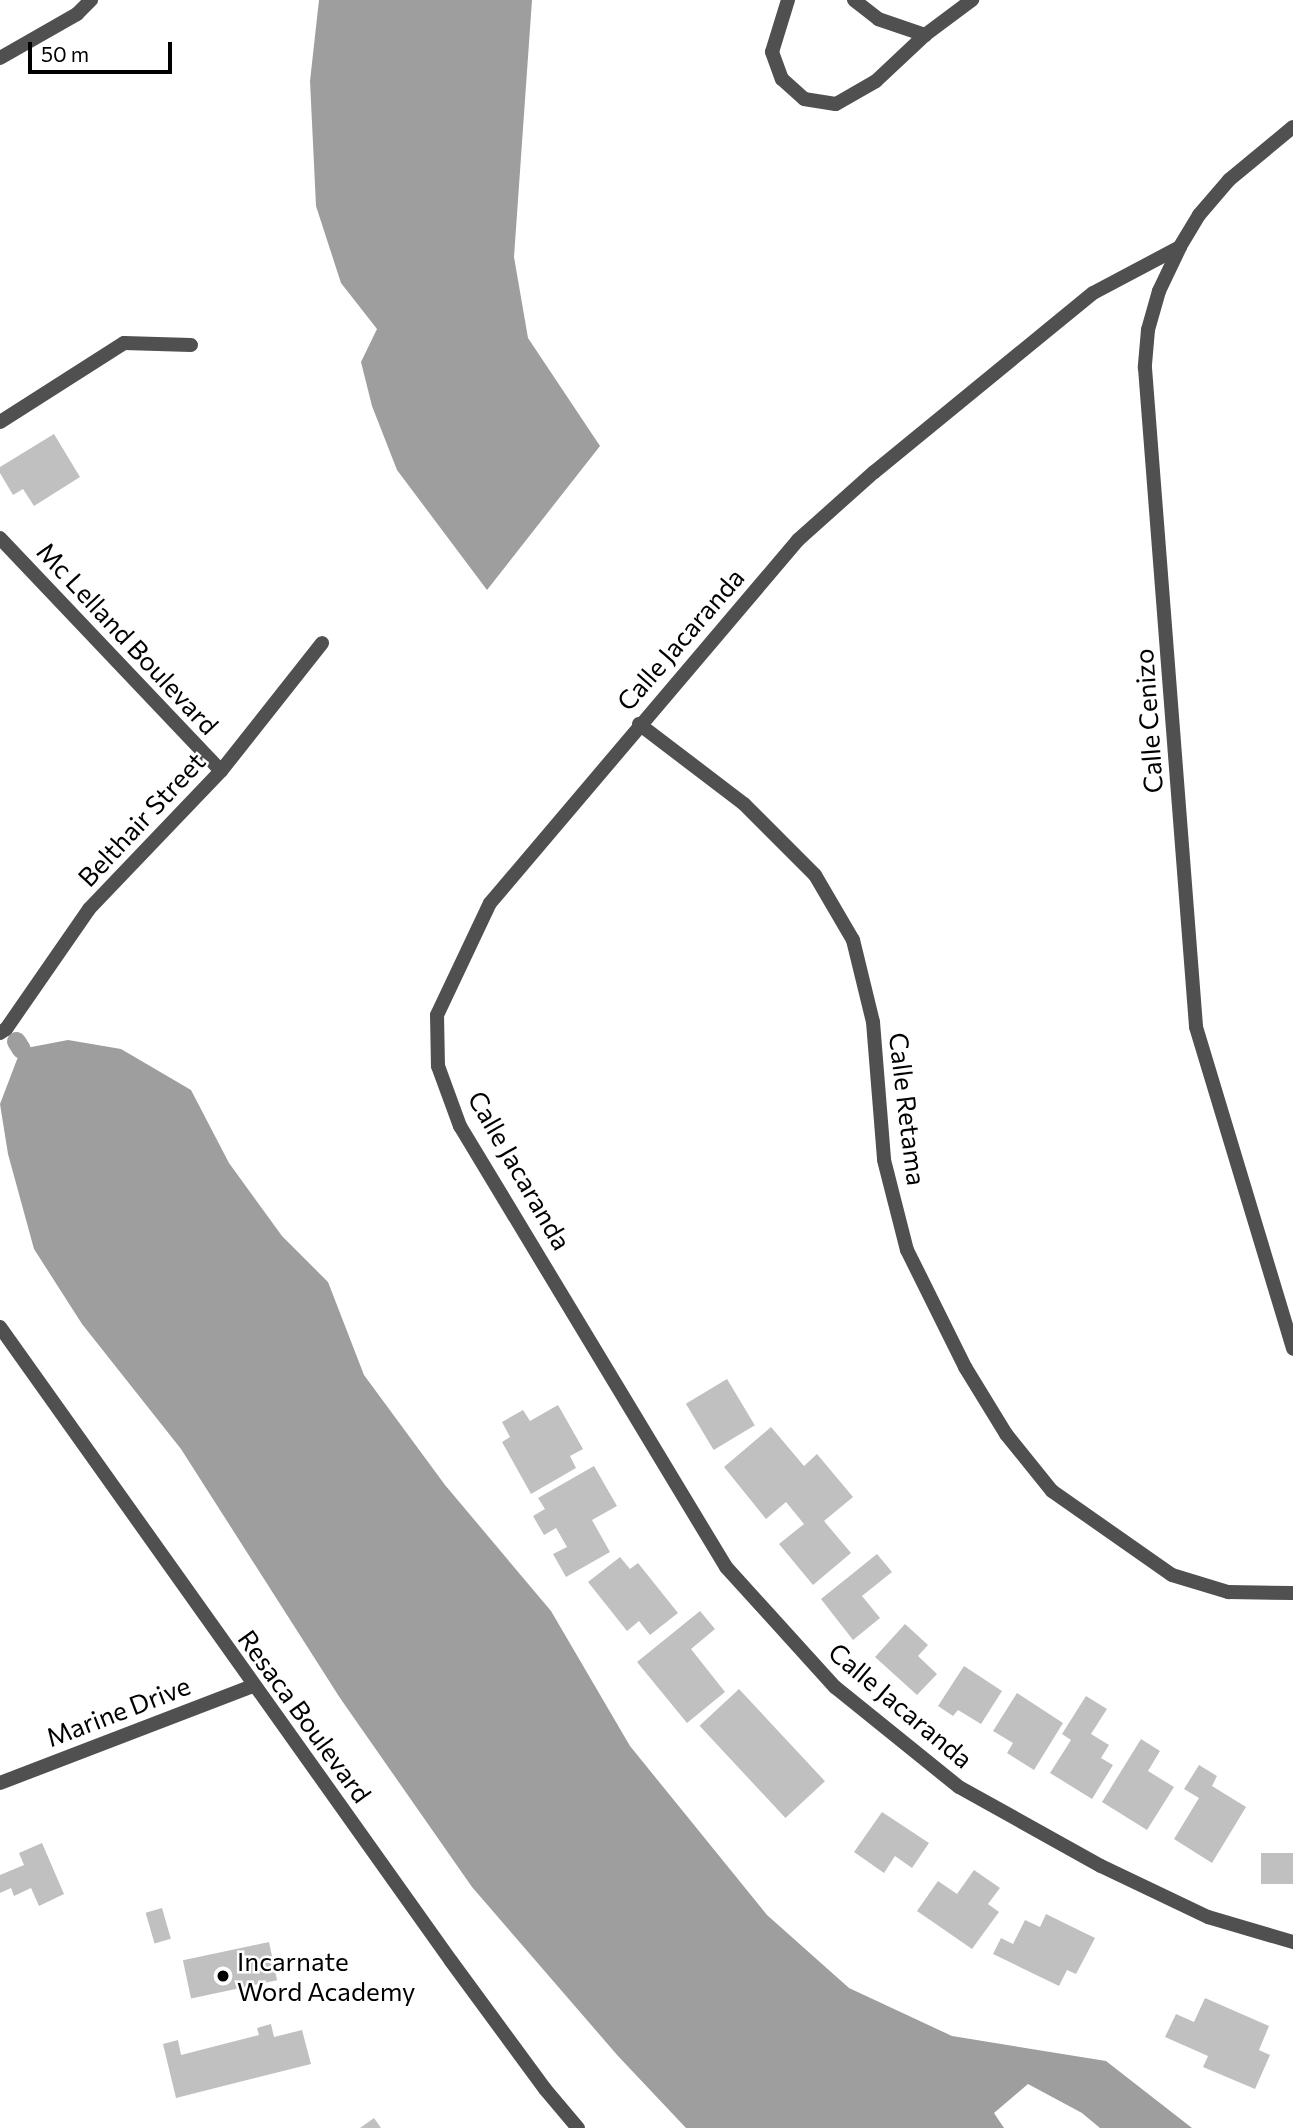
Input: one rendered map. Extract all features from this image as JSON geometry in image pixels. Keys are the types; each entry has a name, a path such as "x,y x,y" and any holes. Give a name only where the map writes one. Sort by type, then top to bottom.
{"street":[{"path":"0,58 77,14 91,0"},
{"path":"788,0 772,52 782,79 804,99 836,104 876,81 925,35 972,0"},
{"path":"854,0 878,19 925,35"},
{"name":"Calle Cenizo","path":"1293,127 1229,180 1199,215 1159,291 1148,330 1145,368 1196,1027 1293,1349"},
{"name":"Calle Jacaranda","path":"1180,247 1093,293 874,472 798,540 639,724 490,903 437,1014 438,1066 460,1126 726,1567 835,1687 959,1787 1101,1866 1208,1917 1293,1942"},
{"path":"0,422 124,343 191,345"},
{"name":"Mc Lelland Boulevard","path":"0,538 221,771"},
{"name":"Belthair Street","path":"0,1033 6,1029 89,909 221,771 323,643"},
{"name":"Calle Retama","path":"639,724 744,804 815,875 853,940 873,1022 884,1160 907,1250 965,1367 1006,1434 1052,1490 1171,1575 1228,1592 1293,1593"},
{"name":"Resaca Boulevard","path":"0,1327 457,1970 545,2089 578,2128"},
{"name":"Marine Drive","path":"0,1783 253,1686"}],"shaded area":[{"path":"319,0 532,0 514,257 528,338 600,446 487,590 397,470 372,406 361,362 377,329 341,283 316,206 310,81"},
{"path":"68,1040 121,1049 191,1090 229,1163 282,1236 328,1282 364,1375 445,1485 551,1611 630,1746 767,1915 849,1988 952,2036 1106,2061 1192,2128 1100,2128 1082,2113 1028,2084 994,2113 1004,2128 686,2128 618,2056 472,1887 340,1698 181,1449 82,1324 34,1249 8,1154 0,1104 21,1049"}],"building":[{"path":"54,434 80,477 34,506 23,489 13,495 0,473 0,467"},
{"path":"727,1379 755,1425 714,1450 686,1404"},
{"path":"558,1405 583,1449 570,1456 576,1468 531,1494 502,1442 510,1437 502,1422 523,1410 530,1421"},
{"path":"771,1427 804,1466 817,1454 853,1497 824,1521 851,1553 813,1585 779,1544 804,1524 786,1502 766,1519 724,1467"},
{"path":"594,1466 617,1506 592,1520 610,1552 566,1577 553,1554 567,1547 556,1528 544,1535 533,1516 545,1509 538,1498"},
{"path":"877,1554 892,1572 862,1596 880,1618 853,1640 821,1599"},
{"path":"620,1557 630,1569 638,1563 678,1613 650,1635 639,1621 627,1631 588,1582"},
{"path":"700,1611 715,1629 691,1649 725,1692 687,1723 637,1662"},
{"path":"905,1624 928,1645 918,1656 937,1674 917,1695 875,1657"},
{"path":"964,1666 1002,1691 981,1724 958,1710 953,1716 938,1706"},
{"path":"739,1689 825,1781 785,1818 700,1726"},
{"path":"1017,1693 1063,1723 1034,1770 1007,1753 1013,1743 993,1731"},
{"path":"1086,1696 1107,1709 1091,1734 1109,1745 1101,1758 1113,1765 1092,1799 1050,1773 1071,1740 1062,1734"},
{"path":"1141,1739 1160,1751 1148,1771 1174,1787 1147,1830 1102,1802"},
{"path":"1199,1765 1217,1776 1212,1786 1246,1807 1212,1863 1174,1839 1199,1798 1184,1789"},
{"path":"882,1812 929,1843 912,1868 895,1856 884,1873 854,1852"},
{"path":"42,1843 64,1894 39,1906 31,1888 14,1896 11,1888 0,1893 0,1875 24,1865 19,1853"},
{"path":"1261,1853 1293,1853 1293,1884 1261,1884"},
{"path":"974,1870 1000,1888 988,1904 999,1912 972,1949 917,1911 938,1881 957,1894"},
{"path":"162,1908 171,1939 154,1943 146,1913"},
{"path":"1046,1914 1095,1938 1076,1974 1067,1970 1059,1986 993,1954 1001,1938 1013,1944 1025,1920 1040,1927"},
{"path":"269,1942 277,1980 191,1998 183,1960"},
{"path":"1205,1998 1269,2026 1259,2050 1270,2055 1255,2089 1203,2067 1208,2056 1165,2037 1176,2014 1194,2022"},
{"path":"271,2024 274,2037 302,2030 311,2064 176,2098 163,2044 178,2040 181,2055 259,2035 257,2028"},
{"path":"374,2118 381,2128 360,2128"}],"waterway":[{"path":"16,1041 21,1049"}],"place":[{"name":"Incarnate Word Academy","path":"223,1976"}]}
